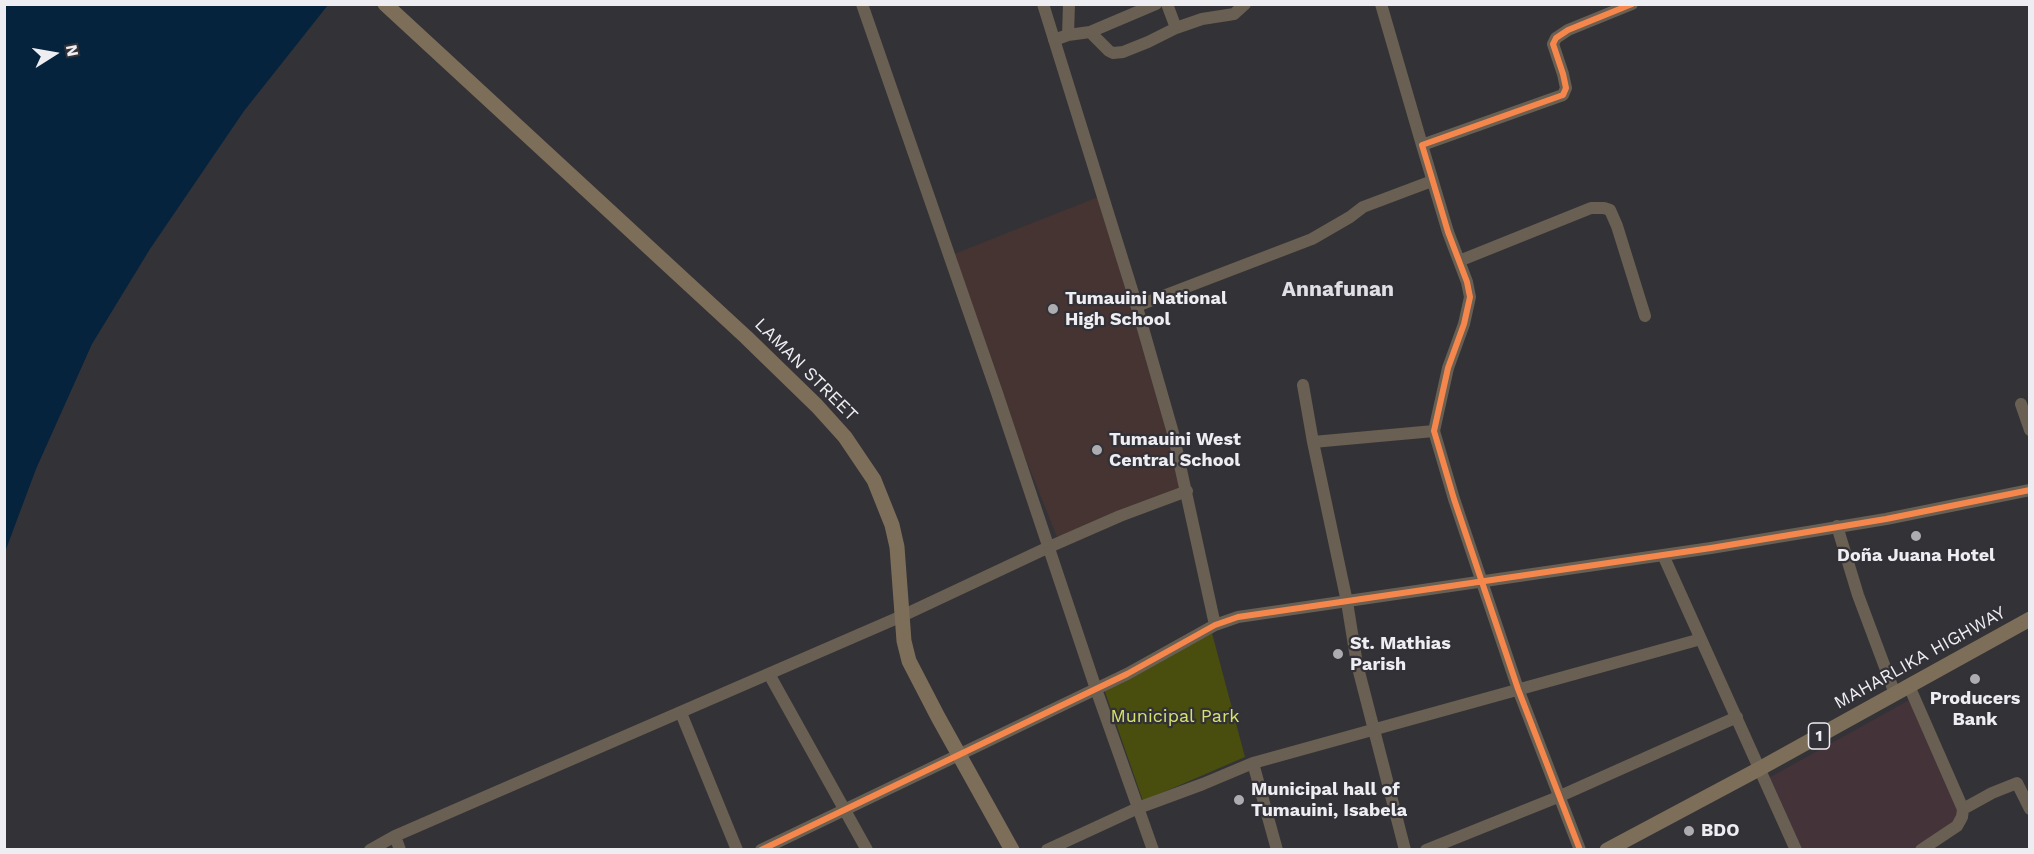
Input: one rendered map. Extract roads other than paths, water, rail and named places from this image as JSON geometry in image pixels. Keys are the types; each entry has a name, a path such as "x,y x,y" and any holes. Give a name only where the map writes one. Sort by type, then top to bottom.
{"main road":[{"name":"LAMAN STREET","path":"385,4 746,337 831,420 862,459 885,503 897,547 904,641 909,661 1012,849"},
{"name":"MAHARLIKA HIGHWAY","path":"1607,849 1759,769 2030,619"}],"street":[{"path":"862,4 1153,849"},
{"path":"1043,4 1137,306 1170,423 1215,625"},
{"path":"1068,35 1069,4"},
{"path":"1054,40 1068,35 1090,32 1156,4"},
{"path":"1167,4 1176,28"},
{"path":"1090,32 1113,53 1123,52 1202,19 1234,14 1245,4"},
{"path":"1382,4 1432,181 1467,282 1470,297 1464,324 1448,368 1434,431 1518,689 1580,849"},
{"path":"1422,146 1563,95 1566,88 1553,44 1556,38 1568,30 1632,4"},
{"path":"1137,306 1312,239 1363,207 1432,181"},
{"path":"1459,261 1591,208 1605,208 1610,210 1617,226 1645,316"},
{"path":"1303,385 1347,602 1357,664 1405,849"},
{"path":"2021,404 2030,430"},
{"path":"1313,442 1434,431"},
{"path":"761,849 1127,674 1215,625 1256,613 1347,602 1481,580 1663,555 1886,519 2030,490"},
{"path":"370,849 394,836 902,616 1120,516 1186,491"},
{"path":"1837,526 1858,595 1902,690 1963,809 1957,826 1921,849"},
{"path":"1663,555 1796,849"},
{"path":"1047,849 1138,808 1253,763 1701,639"},
{"path":"769,675 867,849"},
{"path":"681,713 737,849"},
{"path":"1426,849 1558,797 1737,717"},
{"path":"1253,763 1277,849"},
{"path":"1963,809 1992,793 2017,783 2030,808"},
{"path":"394,836 400,849"}],"water":[{"path":"5,4 328,5 244,111 150,249 92,344 36,469 5,552"}],"place":[{"name":"Tumauini National High School","path":"1053,309"},
{"name":"Tumauini West Central School","path":"1097,450"},
{"name":"Doña Juana Hotel","path":"1916,536"},
{"name":"St. Mathias Parish","path":"1338,654"},
{"name":"Producers Bank","path":"1975,679"},
{"name":"Municipal hall of Tumauini, Isabela","path":"1239,800"},
{"name":"BDO","path":"1689,831"}],"district":[{"name":"Annafunan","path":"1338,290"}],"park label":[{"name":"Municipal Park","path":"1175,717"}]}
